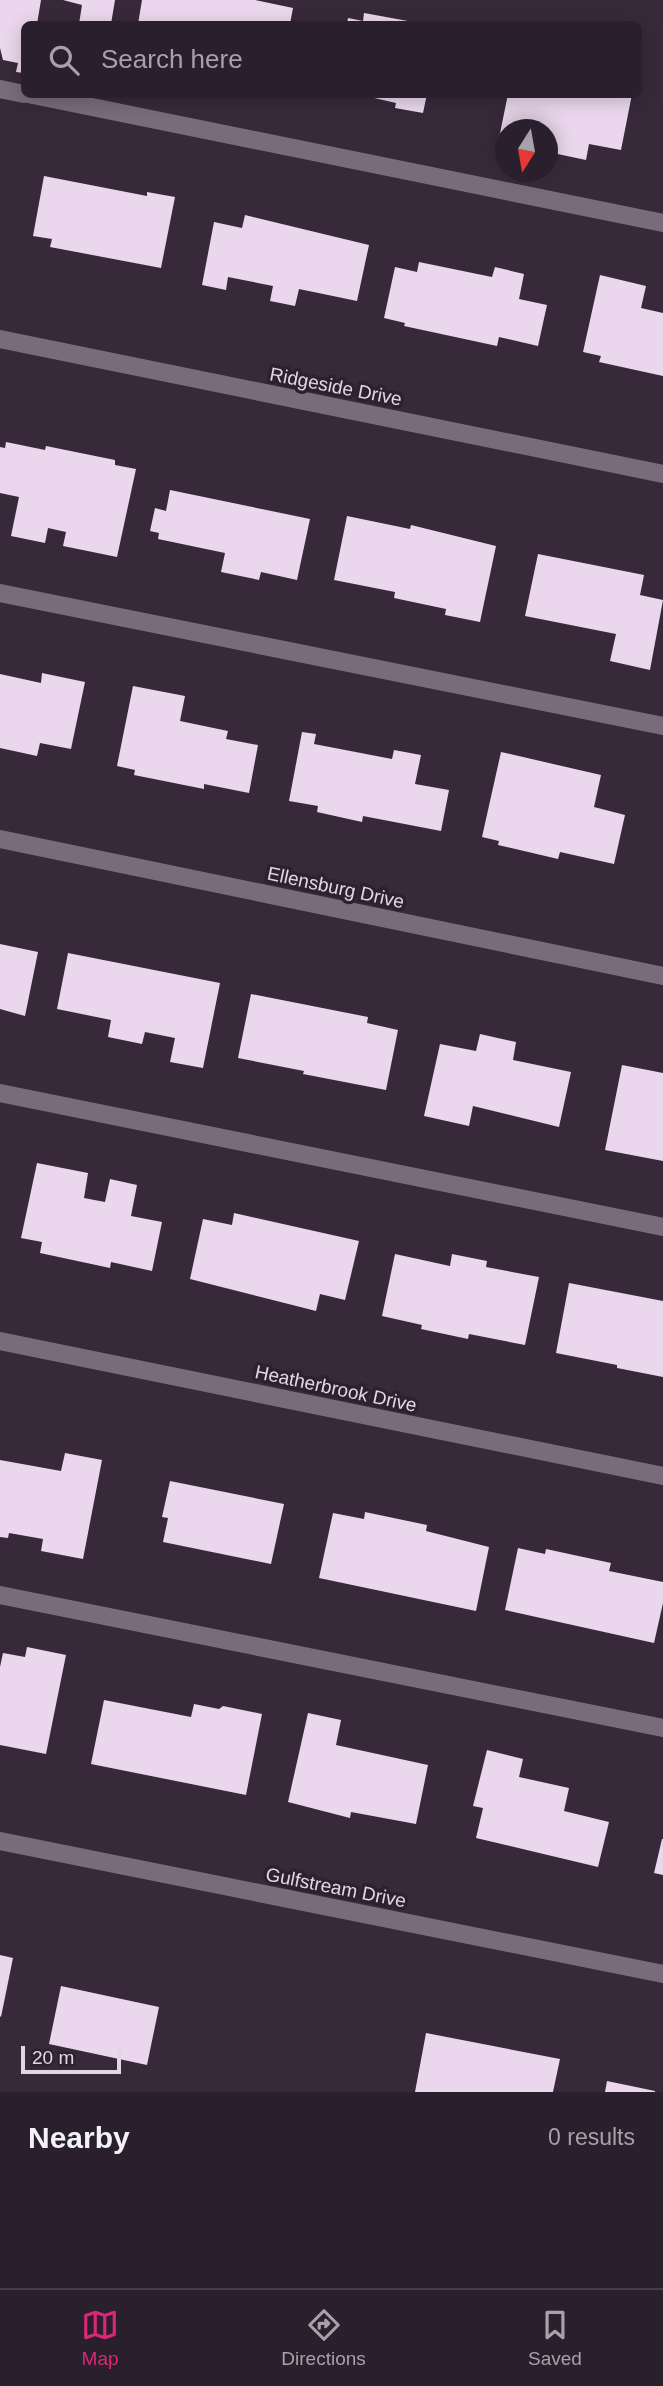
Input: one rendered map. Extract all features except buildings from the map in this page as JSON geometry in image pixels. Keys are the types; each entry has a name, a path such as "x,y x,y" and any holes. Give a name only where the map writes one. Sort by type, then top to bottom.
{"street":[{"path":"0,89 21,93"},
{"path":"46,98 663,223"},
{"name":"Ridgeside Drive","path":"0,339 663,474"},
{"path":"0,593 663,726"},
{"name":"Ellensburg Drive","path":"0,839 663,976"},
{"path":"0,1093 663,1227"},
{"name":"Heatherbrook Drive","path":"0,1341 663,1476"},
{"path":"0,1595 663,1728"},
{"name":"Gulfstream Drive","path":"0,1840 663,1974"}]}
